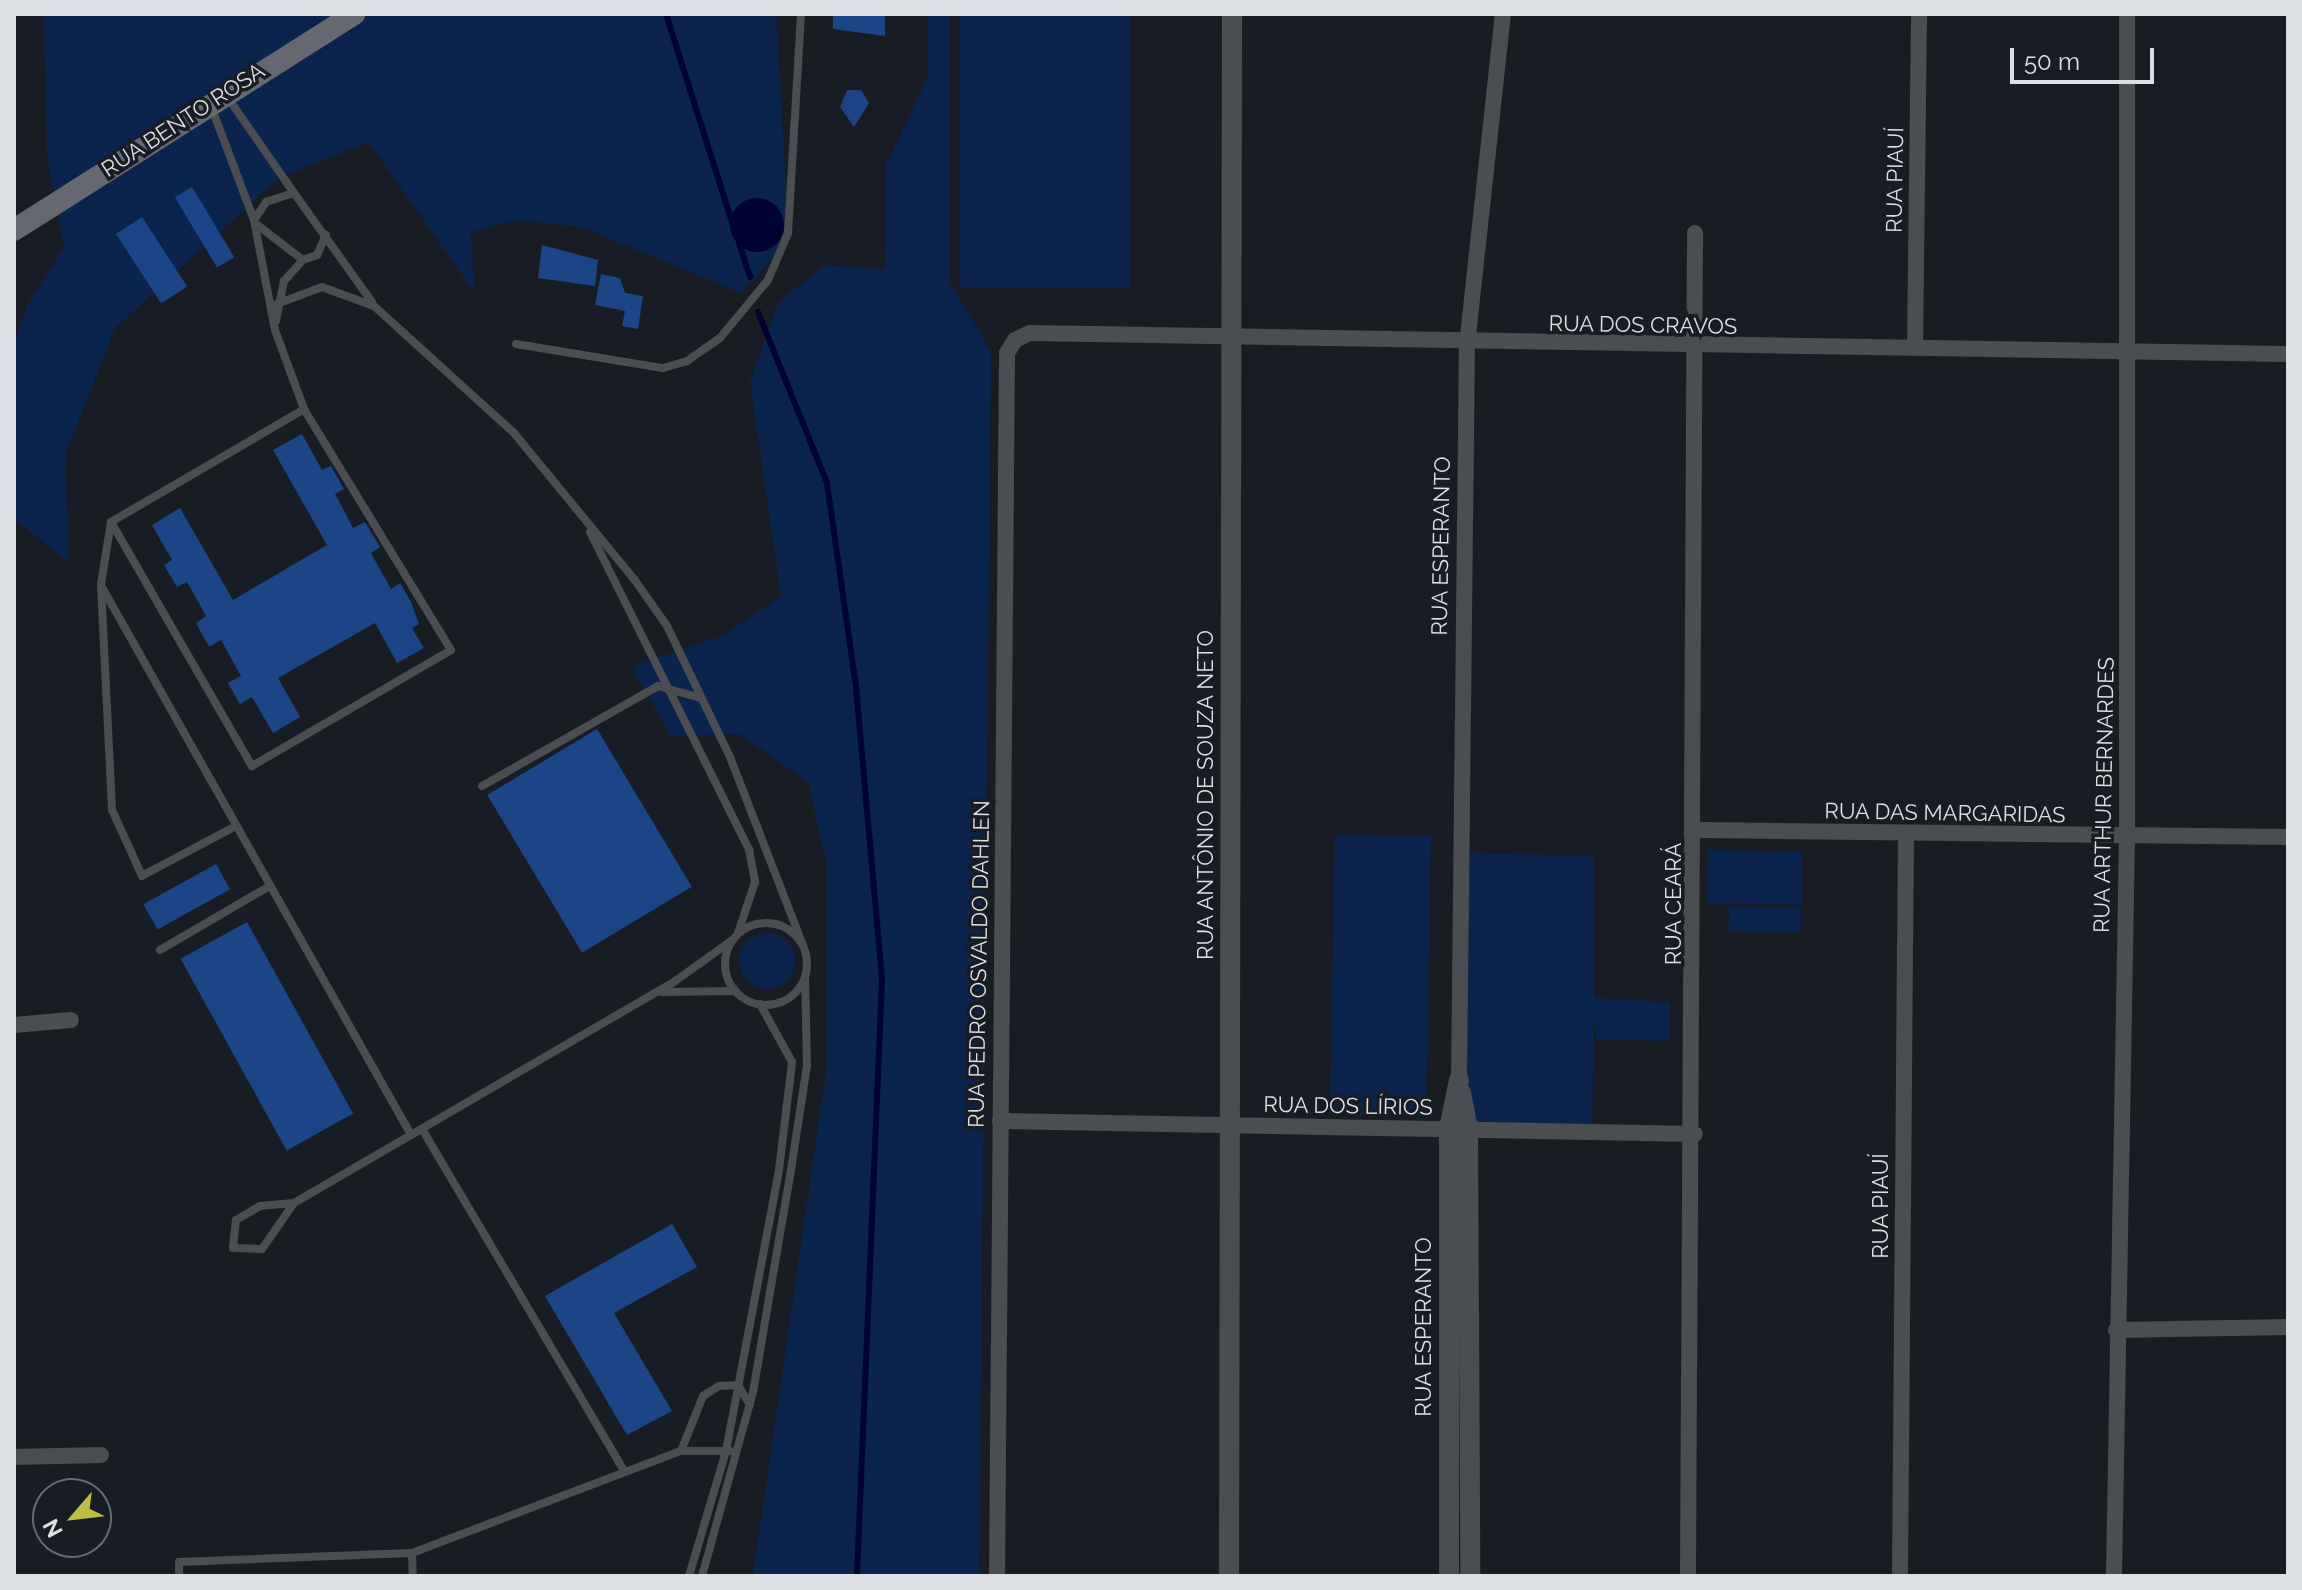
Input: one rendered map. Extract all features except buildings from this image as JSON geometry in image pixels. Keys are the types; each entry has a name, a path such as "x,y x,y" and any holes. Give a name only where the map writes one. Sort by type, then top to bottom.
{"main road":[{"name":"RUA BENTO ROSA","path":"14,230 216,97 354,14"}],"street":[{"name":"RUA ANTÔNIO DE SOUZA NETO","path":"1229,1576 1232,14"},
{"name":"RUA ESPERANTO","path":"1449,1576 1457,1365 1467,345 1503,14"},
{"name":"RUA PIAUÍ","path":"1915,346 1919,14"},
{"name":"RUA ARTHUR BERNARDES","path":"2114,1576 2127,838 2127,14"},
{"name":"RUA CEARÁ","path":"1688,1576 1697,830 1695,233"},
{"name":"RUA DOS CRAVOS","path":"1007,353 1030,333 1694,350 1915,346 2288,354"},
{"name":"RUA PEDRO OSVALDO DAHLEN","path":"997,1576 1007,353"},
{"name":"RUA DAS MARGARIDAS","path":"1697,830 2127,838 2288,837"},
{"name":"RUA PIAUÍ","path":"1900,1576 1906,835"},
{"path":"14,1025 71,1020"},
{"name":"RUA DOS LÍRIOS","path":"1000,1121 1695,1134"},
{"path":"2116,1330 2288,1327"},
{"name":"RUA ESPERANTO","path":"1457,1365 1470,1576"},
{"path":"14,1457 101,1455"}],"lane":[{"path":"516,344 663,368 687,361 720,338 768,280 788,233 801,14"},
{"path":"216,97 326,235 374,306 503,422 667,626 702,698 803,945 807,1065 750,1406 731,1451 689,1576"},
{"path":"111,522 252,766 451,650 304,409 275,330 254,220 216,97"},
{"path":"254,220 266,202 294,193"},
{"path":"254,220 271,242 303,260"},
{"path":"275,330 277,304 284,281 303,260 317,255 326,235"},
{"path":"277,304 322,287 374,306"},
{"path":"111,522 304,409"},
{"path":"294,1203 260,1206 236,1220 233,1248 262,1249 294,1203 657,992 738,933 755,882 749,850 673,686 580,514"},
{"path":"111,522 101,584 112,810 142,876 234,827"},
{"path":"101,584 234,827 411,1135"},
{"path":"482,786 658,686 673,686 702,698"},
{"path":"160,950 268,887"},
{"path":"738,933 768,922 789,929 803,945"},
{"path":"731,941 725,962 735,991"},
{"path":"760,1004 785,1001 805,977"},
{"path":"657,992 735,991 760,1004 792,1062 738,1385 724,1517 702,1576"},
{"path":"422,1129 624,1470"},
{"path":"738,1385 750,1406"},
{"path":"681,1451 703,1396 738,1385"},
{"path":"179,1576 179,1562 412,1553 624,1470 681,1451 731,1451"},
{"path":"412,1553 413,1576"}],"shaded area":[{"path":"44,14 776,14 787,204 776,255 741,293 581,227 516,220 471,232 474,292 369,142 279,178 115,328 65,455 69,562 14,519 14,344 27,306 64,247 47,156"},
{"path":"927,14 950,14 950,282 991,352 979,1576 753,1576 827,1065 827,865 808,782 740,734 671,736 631,667 724,635 781,596 750,382 778,303 825,265 885,269 886,165 928,77"},
{"path":"960,14 1130,14 1130,287 960,287"},
{"path":"757,198 768,200 776,206 782,214 782,236 776,244 768,250 757,252 746,250 738,244 732,236 730,225 732,214 738,206 746,200"},
{"path":"1335,834 1431,836 1426,1117 1330,1115"},
{"path":"1708,850 1802,852 1801,905 1707,903"},
{"path":"1469,853 1593,856 1594,998 1670,1002 1670,1041 1596,1039 1594,1015 1592,1126 1467,1123"},
{"path":"1729,906 1801,907 1801,932 1729,931"},
{"path":"767,933 787,941 795,961 787,981 767,989 747,981 739,961 747,941"}],"waterway":[{"path":"666,14 734,228"},
{"path":"739,243 750,277"},
{"path":"758,312 827,483 856,687 882,979 857,1576"}]}
